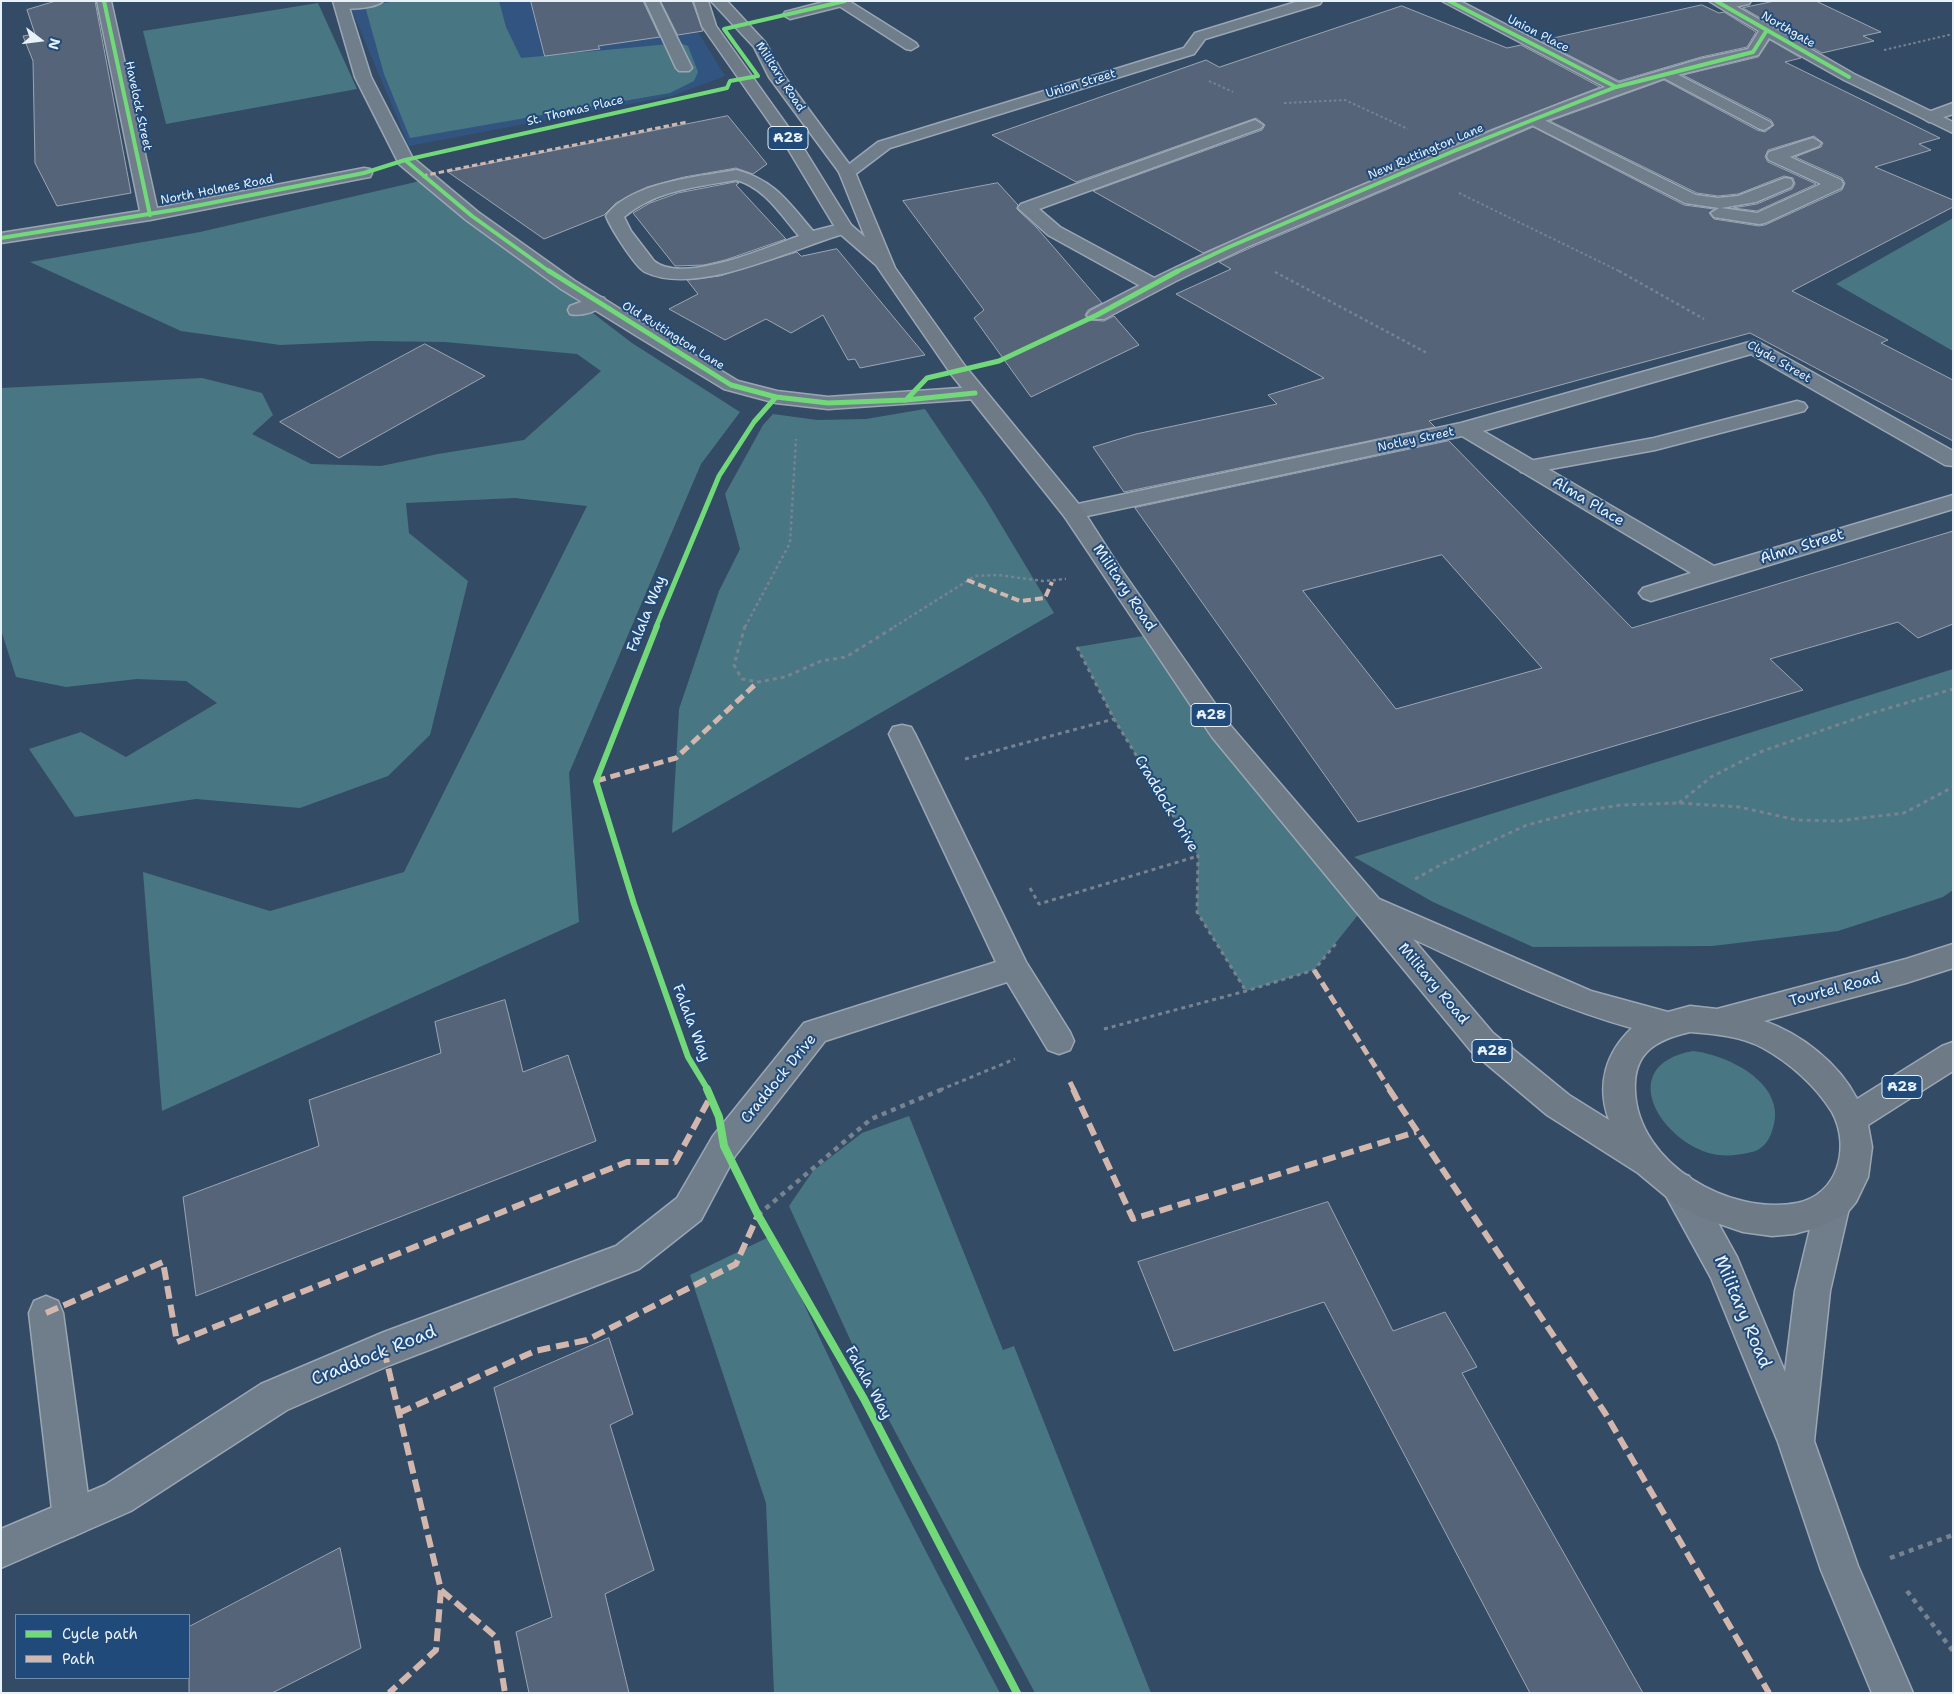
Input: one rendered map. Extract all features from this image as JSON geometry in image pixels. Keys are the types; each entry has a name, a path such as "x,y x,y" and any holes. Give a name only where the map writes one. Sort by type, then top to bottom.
{"highway":[{"name":"Military Road","path":"701,1 709,26 796,149 844,228 886,268 975,393 1073,512 1110,570 1221,731 1482,1042 1558,1105 1649,1162"},
{"name":"Military Road","path":"718,1 745,25 773,66 777,77 847,172 886,268"},
{"name":"Military Road","path":"1366,905 1548,988 1586,1003 1666,1024"},
{"name":"Tourtel Road","path":"1717,1021 1906,971 1953,956"},
{"name":"A28","path":"1690,1019 1717,1021 1750,1028 1782,1044 1811,1064 1835,1090 1851,1119 1857,1151 1852,1181 1833,1204 1804,1218 1774,1221 1742,1217 1710,1206 1677,1187 1649,1162 1630,1134 1619,1104 1618,1078 1626,1054 1643,1036 1666,1024 1690,1019"},
{"name":"A28","path":"1851,1119 1953,1055"}],"street":[{"name":"Havelock Street","path":"104,1 150,215"},
{"path":"341,3 376,1"},
{"path":"652,1 684,68"},
{"name":"Union Street","path":"847,172 884,145 1189,51 1200,36 1315,1"},
{"name":"Union Place","path":"1449,1 1616,87"},
{"path":"1719,3 1744,1"},
{"path":"790,15 843,2 910,46"},
{"name":"Old Ruttington Lane","path":"341,3 346,26 363,77 405,160 472,216 597,302 730,385 776,397 828,403 867,402 975,393"},
{"name":"Northgate","path":"1719,3 1849,78 1953,128"},
{"path":"1753,52 1767,30"},
{"name":"New Ruttington Lane","path":"1097,315 1151,284 1229,247 1454,151 1616,87 1753,52 1776,56 1849,78"},
{"path":"1667,74 1764,125"},
{"path":"1928,117 1953,108"},
{"path":"1534,120 1723,214 1759,219 1835,184 1775,156 1813,142"},
{"path":"1151,284 1054,230 1027,208 1255,126"},
{"name":"North Holmes Road","path":"1,238 150,215 364,173"},
{"path":"810,238 761,183 746,176 736,175 661,190 624,207 615,216 618,227 651,267 674,272 707,271 733,265 844,228"},
{"path":"1691,199 1713,204 1748,201 1785,183"},
{"path":"577,310 597,302"},
{"name":"Notley Street","path":"1073,512 1465,430 1753,347"},
{"name":"Clyde Street","path":"1753,347 1953,460"},
{"path":"1529,467 1655,444 1797,407"},
{"name":"Alma Place","path":"1465,430 1711,575"},
{"name":"Alma Street","path":"1651,593 1953,502"},
{"path":"902,734 983,899 1014,968 1060,1041"},
{"name":"Craddock Drive","path":"724,1146 815,1032 1014,968"},
{"name":"Craddock Road","path":"1,1549 118,1498 274,1397 384,1350 627,1258 689,1209 724,1146"},
{"name":"Military Road","path":"1677,1187 1694,1212 1726,1269 1796,1442 1840,1570 1893,1693"},
{"name":"Military Road","path":"1796,1442 1813,1284 1818,1255 1833,1204"},
{"path":"46,1313 72,1518"}],"path":[{"path":"1825,64 1953,34"},
{"path":"1163,59 1241,96"},
{"path":"1277,103 1345,100 1454,151"},
{"path":"1229,247 1427,353"},
{"path":"796,434 790,544 746,623 734,666 742,678 758,682 785,677 821,661 846,657 975,576 991,573 1052,582 1110,570"},
{"path":"1679,803 1711,777 1760,752 1868,714 1953,689"},
{"path":"920,772 1114,719"},
{"path":"758,1215 871,1119 1060,1041 1246,991 1314,970 1366,905 1444,863 1527,826 1577,812 1621,805 1679,803 1739,807 1797,820 1838,821 1904,813 1953,787"},
{"path":"983,899 1029,888 1039,904 1198,856"},
{"path":"724,1146 763,1223"},
{"path":"1840,1570 1884,1560 1953,1536"},
{"path":"1884,1560 1953,1652"}],"shaded area":[{"path":"348,1 679,1 725,76 672,96 409,146"},
{"path":"397,1 499,1 506,27 521,58 680,43 688,46 698,72 694,81 670,93 410,138 384,74 365,6"},
{"path":"318,3 357,89 166,124 143,31"},
{"path":"420,181 632,343 740,412 701,464 569,773 579,922 162,1111 143,872 270,911 404,872 587,506 515,498 406,503 409,533 468,581 430,735 388,776 300,808 196,799 75,817 29,749 81,732 126,757 217,703 186,681 137,679 66,687 16,677 1,630 1,388 202,378 262,393 273,415 252,434 311,464 381,466 438,454 524,440 601,371 577,354 445,342 372,341 280,345 181,331 30,262 200,232"},
{"path":"1953,218 1953,351 1836,284"},
{"path":"925,409 985,498 1054,613 672,833 679,709 719,591 740,549 725,494 763,425 773,414 817,420 866,419"},
{"path":"1155,634 1366,905 1314,970 1246,991 1197,912 1198,856 1114,719 1077,647"},
{"path":"1953,669 1953,890 1943,897 1838,931 1712,946 1533,947 1433,902 1354,857"},
{"path":"1693,1051 1723,1059 1739,1066 1753,1075 1764,1087 1772,1100 1775,1115 1771,1135 1767,1142 1759,1149 1739,1155 1718,1155 1698,1149 1680,1137 1665,1123 1654,1106 1651,1088 1655,1072 1668,1059"},
{"path":"909,1116 1003,1350 1014,1346 1151,1693 1035,1693 875,1394 789,1206 813,1171 862,1133"},
{"path":"773,1235 854,1409 1000,1693 774,1693 766,1503 690,1275"}],"building":[{"path":"56,1 95,1 131,193 57,206 35,163 33,61 23,36 35,34 27,10"},
{"path":"531,1 643,1 660,37 598,46 600,49 545,56"},
{"path":"661,1 692,1 703,31 678,35"},
{"path":"1775,1 1816,1 1881,32 1863,36 1874,41 1822,53 1743,8"},
{"path":"1702,5 1719,13 1724,12 1756,32 1747,47 1701,57 1619,81 1541,41"},
{"path":"1402,6 1507,48 1521,45 1600,87 1467,139 1203,253 1093,191 1262,130 1265,125 1256,118 1076,182 992,135 1206,60 1219,67"},
{"path":"1770,40 1801,58 1785,62 1940,138 1919,144 1931,150 1875,167 1953,200 1953,207 1792,291 1888,340 1881,343 1953,380 1953,441 1750,333 1429,421 1435,427 1124,492 1093,447 1136,434 1277,404 1268,395 1324,378 1176,294 1231,269 1219,262 1533,127 1684,205 1714,209 1709,213 1714,219 1759,226 1765,225 1842,190 1845,183 1842,178 1795,157 1821,147 1823,143 1814,136 1768,150 1765,157 1768,162 1816,184 1757,211 1733,208 1757,204 1792,189 1795,184 1793,178 1784,176 1738,194 1718,196 1697,193 1550,121 1664,80 1757,130 1765,132 1774,125 1771,120 1683,75 1758,57"},
{"path":"728,116 767,164 753,174 736,168 684,177 647,187 616,203 604,215 544,239 448,172"},
{"path":"739,183 736,185 786,239 725,260 704,265 675,266 633,213 650,203 678,193"},
{"path":"998,183 1018,205 1017,209 1037,228 1102,303 1088,310 1085,315 1088,320 1104,321 1114,316 1139,345 1031,397 974,318 984,310 903,201"},
{"path":"837,249 925,355 860,368 855,359 848,360 823,315 791,333 766,319 725,340 669,309 698,294 687,280 720,276 797,252 801,256"},
{"path":"425,344 485,376 339,458 280,422"},
{"path":"1449,441 1632,628 1953,531 1953,624 1918,638 1898,622 1770,659 1803,690 1358,822 1135,508","holes":["1442,555 1542,668 1396,709 1303,591"]},
{"path":"505,1000 523,1072 568,1055 596,1141 196,1296 183,1197 319,1146 309,1100 441,1053 435,1022"},
{"path":"1328,1202 1393,1331 1445,1312 1477,1367 1462,1373 1643,1693 1530,1693 1324,1302 1174,1351 1138,1262"},
{"path":"609,1338 633,1414 610,1425 654,1570 605,1594 629,1693 529,1693 516,1632 552,1617 494,1388"},
{"path":"340,1548 361,1648 272,1693 189,1693 190,1626"}],"marked path":[{"path":"422,176 687,122"},
{"path":"967,580 1020,601 1045,598 1052,582"},
{"path":"596,781 676,758 758,682"},
{"path":"1314,970 1416,1132 1605,1413 1769,1693"},
{"path":"1070,1082 1133,1219 1416,1132"},
{"path":"46,1313 163,1262 177,1342 627,1162 675,1162 711,1096"},
{"path":"399,1413 535,1351 587,1340 736,1264 758,1215"},
{"path":"384,1350 441,1590 436,1650 389,1693"},
{"path":"441,1590 496,1637 505,1693"}],"cycle path":[{"path":"104,1 150,215"},
{"name":"St. Thomas Place","path":"1,238 180,209 364,173 405,160 727,88 730,81 758,76 724,29 845,1"},
{"path":"1449,1 1616,87"},
{"path":"1716,1 1849,77"},
{"path":"906,400 927,378 999,361 1097,315 1151,284 1229,247 1454,151 1616,87 1753,52 1767,30"},
{"path":"405,160 472,216 568,285 731,385 776,397 828,403 906,400 975,393"},
{"name":"Falala Way","path":"776,397 754,422 719,476 678,571 596,781 634,904 688,1057 711,1096 719,1117 724,1146 758,1215 864,1399 1017,1693"}]}
